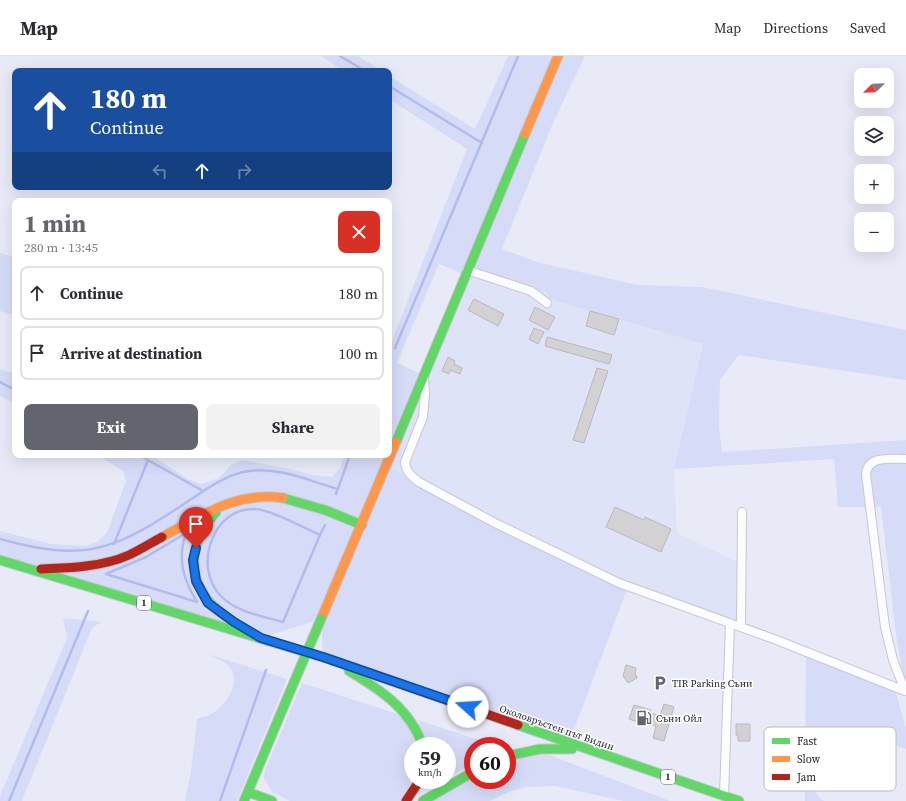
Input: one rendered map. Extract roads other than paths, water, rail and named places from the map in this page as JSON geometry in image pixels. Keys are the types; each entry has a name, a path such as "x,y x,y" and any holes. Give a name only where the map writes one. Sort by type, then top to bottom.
{"main road":[{"path":"392,452 467,270 558,56"},
{"path":"244,801 390,458"},
{"path":"26,568 73,568 112,561 128,555 223,505 237,499 259,496 280,497 342,516 362,525"},
{"path":"223,505 208,520 199,536 193,560 196,581 208,603 234,622 261,638"},
{"name":"Околовръстен път Видин","path":"0,560 323,657 739,801"},
{"path":"323,657 362,679 393,700 413,722 421,737"},
{"path":"516,754 539,748 553,747 597,753"},
{"path":"423,801 464,777"},
{"path":"406,801 414,789"},
{"path":"248,792 272,801"}],"street":[{"path":"467,270 530,291 547,303"},
{"path":"424,375 425,408 405,462 406,469 411,476 495,524 628,587 741,627 906,690"},
{"path":"906,459 873,461 868,466 866,474 884,627 893,660 906,690"},
{"path":"741,627 742,512"},
{"path":"724,796 730,623"}],"waterway":[{"path":"340,56 360,68"},
{"path":"395,348 518,56"},
{"path":"392,88 482,143"},
{"path":"0,382 12,388"},
{"path":"144,458 203,491"},
{"path":"336,494 349,458"},
{"path":"114,544 148,460"},
{"path":"0,539 55,550 99,548 140,531 224,479 232,475 249,471 260,470 283,473 338,489"},
{"path":"320,535 270,512 255,509 240,511 228,518 218,528 212,540 208,555 208,569 212,583 220,595 233,606 249,613 283,622 325,525"},
{"path":"186,533 182,552 183,569 188,585 197,602 106,574 146,557 186,533"},
{"path":"9,801 88,611"},
{"path":"220,801 266,670"}],"place":[{"name":"TIR Parking Съни","path":"660,683"},
{"name":"Съни Ойл","path":"644,718"}]}
